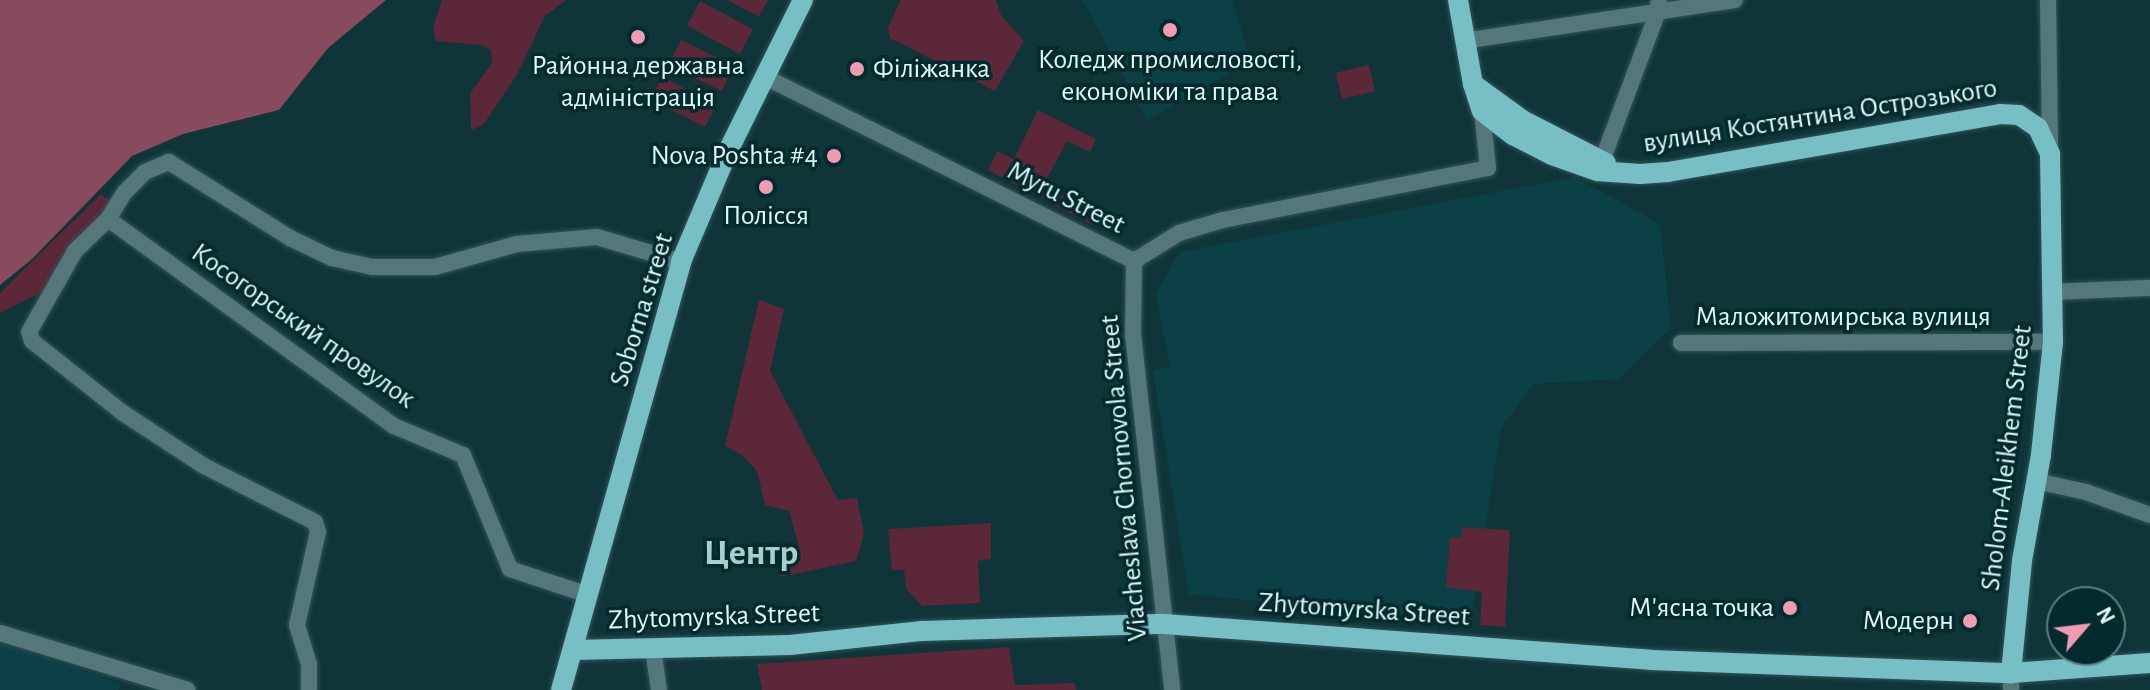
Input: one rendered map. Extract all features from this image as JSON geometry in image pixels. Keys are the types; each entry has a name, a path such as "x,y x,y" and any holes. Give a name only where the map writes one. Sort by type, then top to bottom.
{"main road":[{"name":"Soborna street","path":"561,690 681,262 803,0"},
{"path":"1458,0 1473,84 1482,111"},
{"path":"1473,84 1524,121 1626,172"},
{"name":"вулиця Костянтина Острозького","path":"1482,111 1513,135 1552,155 1597,171 1668,172 2000,114 2019,115 2038,128 2050,154"},
{"name":"Sholom-Aleikhem Street","path":"2011,682 2022,561 2036,481 2053,342 2050,154"},
{"name":"Zhytomyrska Street","path":"573,650 790,645 922,631 1164,624 1651,660 2011,682 2150,663"}],"street":[{"path":"1464,41 1658,7 1735,0"},
{"path":"2048,0 2050,154"},
{"path":"1602,161 1658,7"},
{"name":"Myru Street","path":"765,77 1134,261 1179,233 1223,220 1488,168 1482,111"},
{"path":"309,690 309,664 297,625 318,532 315,522 204,466 123,413 32,341 29,332 75,251 108,219 125,192 145,172 169,162 290,238 332,258 372,267 435,267 517,244 597,237 681,262"},
{"name":"Косогорський провулок","path":"108,219 394,426 463,455 510,569 588,595"},
{"name":"Viacheslava Chornovola Street","path":"1134,261 1133,334 1172,690"},
{"path":"2053,292 2150,288"},
{"name":"Маложитомирська вулиця","path":"1681,343 2053,342"},
{"path":"2036,481 2086,492 2150,515"},
{"path":"0,633 188,690"},
{"path":"653,648 659,690"}],"shaded area":[{"path":"0,0 386,0 328,48 279,110 183,134 132,156 32,259 0,285"},
{"path":"442,0 566,0 545,16 517,75 483,125 471,130 470,93 492,63 491,50 482,45 436,41 433,27"},
{"path":"728,0 768,0 759,17"},
{"path":"901,0 996,0 1001,15 1024,41 995,91 890,38 888,27"},
{"name":"Коледж промисловості, економіки та права","path":"1082,0 1233,0 1250,61 1147,120"},
{"path":"700,1 753,29 740,54 687,26"},
{"path":"681,40 734,66 722,91 669,65"},
{"path":"1369,65 1375,91 1342,99 1336,73"},
{"path":"662,77 716,105 705,127 651,99"},
{"path":"1038,110 1096,139 1090,152 1067,141 1043,186 1118,223 1092,225 988,170 997,151 1014,159"},
{"path":"1575,177 1660,224 1671,328 1618,379 1534,384 1501,428 1471,623 1189,594 1153,371 1170,367 1156,294 1180,252"},
{"path":"101,194 110,201 105,215 48,289 0,313 0,293"},
{"path":"759,300 784,309 770,371 838,500 857,498 864,534 856,561 780,577 779,552 799,547 789,511 765,505 757,471 742,455 725,446"},
{"path":"991,523 991,559 978,561 980,603 922,606 906,589 904,570 892,570 888,529"},
{"path":"1463,527 1510,530 1505,627 1480,625 1482,592 1446,587 1450,537 1461,538"},
{"path":"0,643 121,684 119,690 0,690"},
{"path":"1009,647 1015,685 1075,683 1076,690 762,690 757,664"}],"place":[{"name":"Коледж промисловості, економіки та права","path":"1170,30"},
{"name":"Районна державна адміністрація","path":"638,37"},
{"name":"Філіжанка","path":"857,69"},
{"name":"Nova Poshta #4","path":"834,156"},
{"name":"Полісся","path":"766,187"},
{"name":"М'ясна точка","path":"1790,608"},
{"name":"Модерн","path":"1970,621"}],"district":[{"name":"Центр","path":"751,554"}]}
